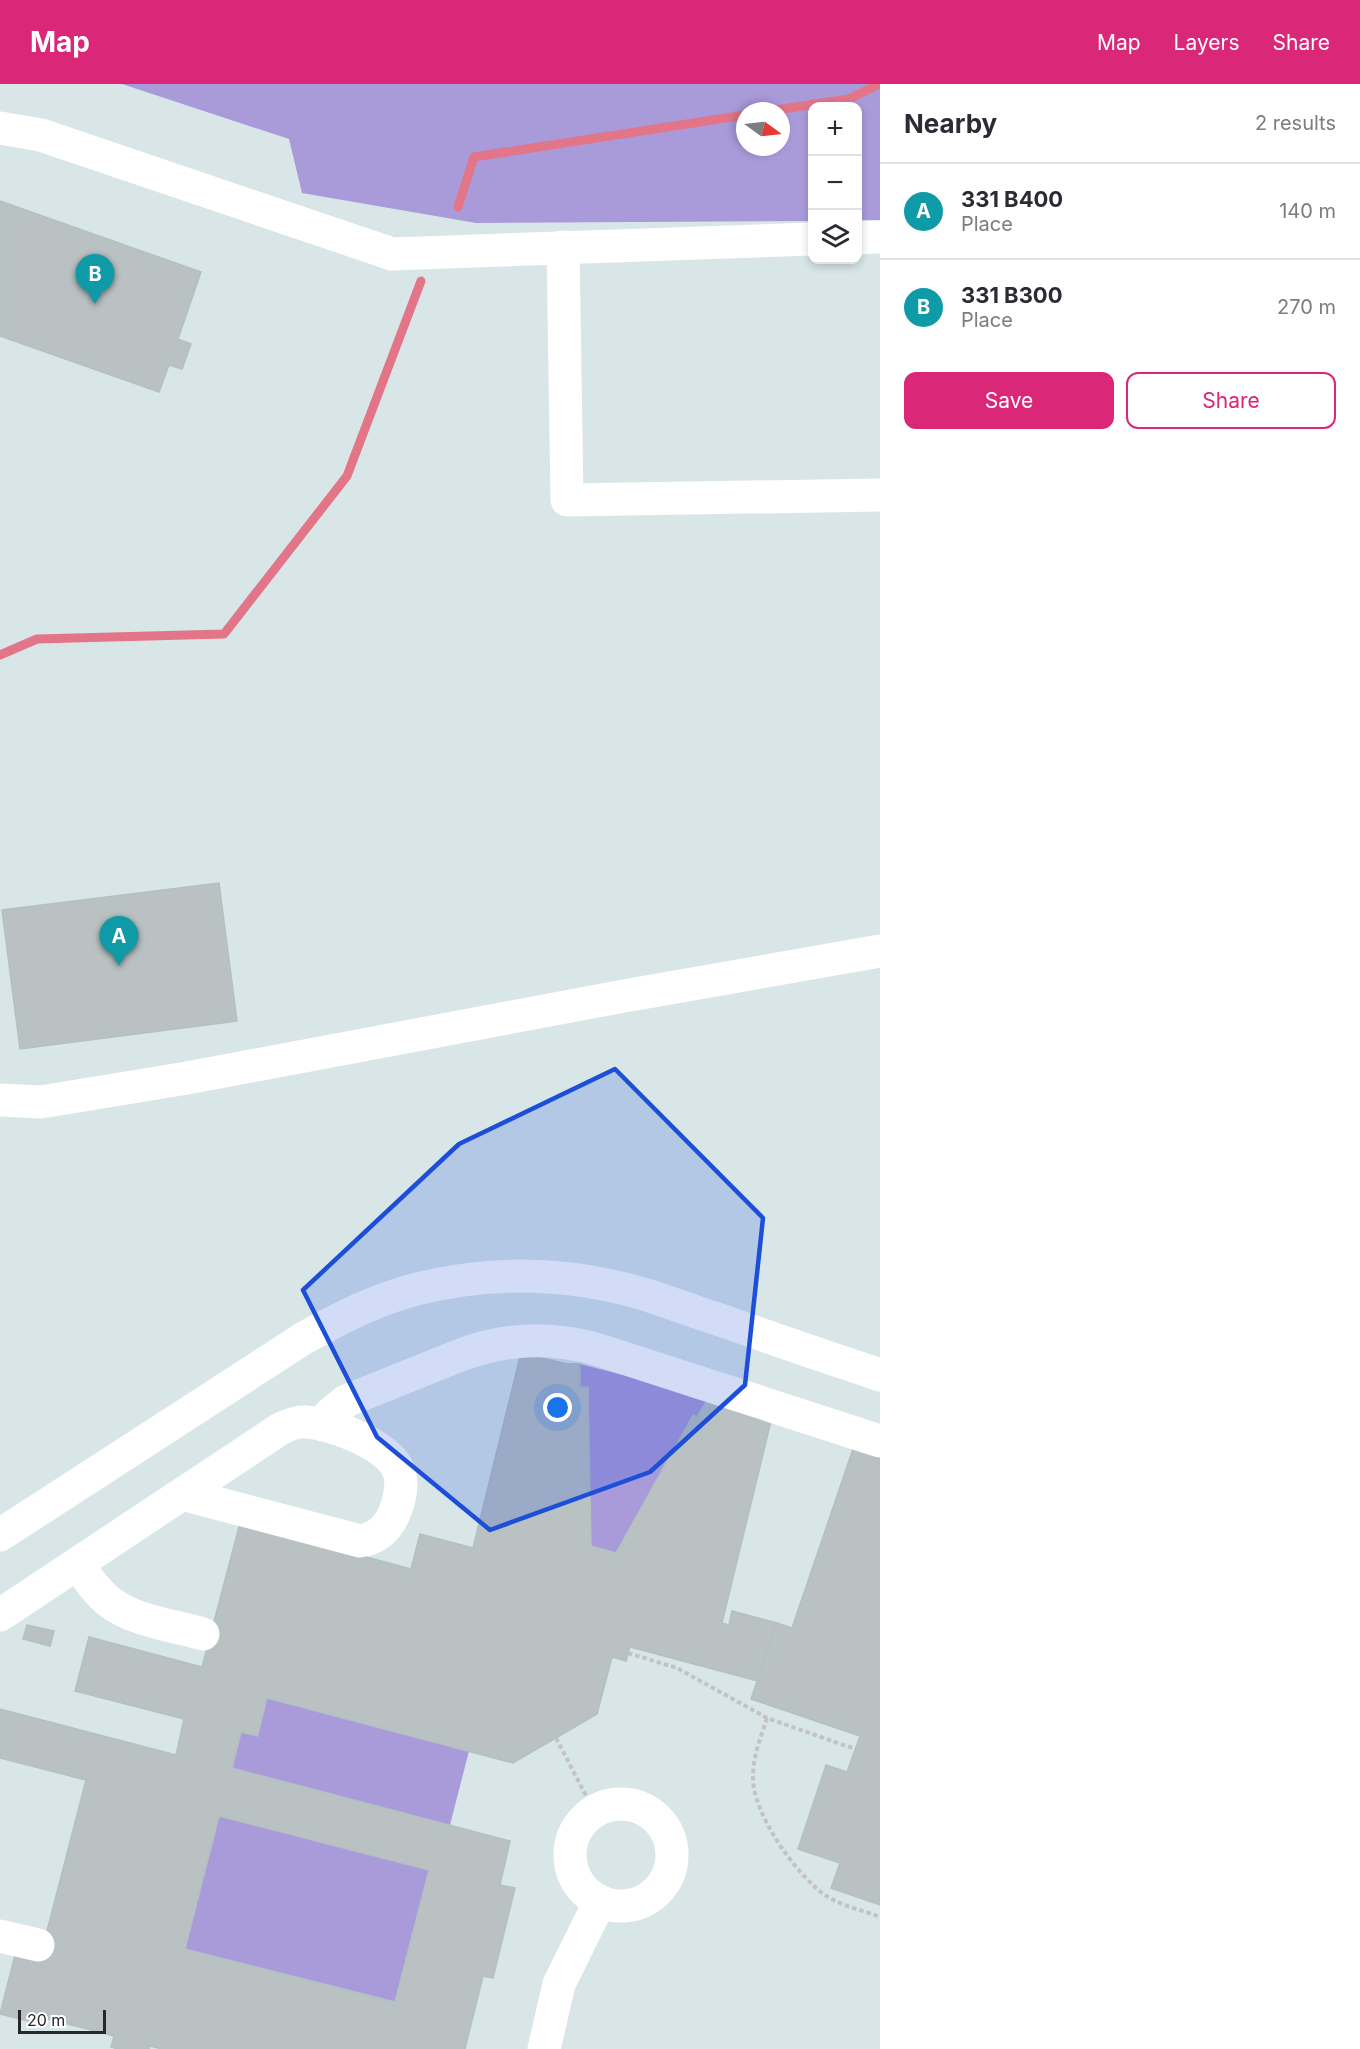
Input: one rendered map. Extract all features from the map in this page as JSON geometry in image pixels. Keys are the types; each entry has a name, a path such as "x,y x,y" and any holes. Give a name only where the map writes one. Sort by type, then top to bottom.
{"lane":[{"path":"0,128 41,135 392,254 808,239"},
{"path":"862,238 880,237"},
{"path":"563,247 567,500 880,495"},
{"path":"0,1100 41,1102 187,1078 613,998 880,951"},
{"path":"0,1535 304,1338 360,1309 409,1292 444,1284 489,1277 538,1276 608,1286 647,1296 880,1375"},
{"path":"323,1425 330,1414 346,1401 463,1354 514,1341 548,1340 599,1350 880,1441"},
{"path":"0,1615 77,1564 182,1494 280,1429 301,1422 323,1425 372,1444 387,1455 398,1468 402,1484 399,1500 388,1524 372,1538 360,1542 182,1494"},
{"path":"77,1564 100,1593 118,1608 140,1617 203,1634"},
{"path":"617,1803 631,1804 644,1809 654,1816 665,1829 672,1848 671,1865 666,1880 643,1901 626,1906 600,1901 585,1891 575,1877 569,1857 572,1838 579,1825 594,1811 604,1806 617,1803"},
{"path":"544,2049 559,1984 600,1901"},
{"path":"0,1936 38,1945"}],"path":[{"path":"628,1653 677,1668 767,1718 855,1749"},
{"path":"767,1718 753,1776 755,1796 764,1818 799,1871 815,1887 837,1902 880,1917"},
{"path":"556,1738 594,1811"}],"highlighted area":[{"path":"615,1069 763,1218 745,1385 650,1472 490,1530 377,1437 303,1290 459,1144"}],"shaded area":[{"path":"122,84 880,84 880,220 862,220 862,102 808,102 808,221 476,223 302,193 289,139"},
{"path":"580,1364 709,1397 697,1417 693,1415 616,1553 591,1546 588,1387 580,1387"},
{"path":"267,1698 469,1751 450,1825 232,1768 241,1732 258,1736"},
{"path":"219,1816 429,1870 395,2002 185,1949"}],"building":[{"path":"0,201 201,272 178,339 191,344 182,369 169,365 159,392 0,336"},
{"path":"219,883 237,1021 20,1049 2,910"},
{"path":"521,1353 567,1364 580,1364 580,1387 588,1387 591,1546 616,1553 693,1415 697,1417 709,1397 772,1417 722,1623 729,1625 732,1611 777,1623 758,1681 630,1647 626,1661 612,1657 597,1714 513,1763 267,1698 257,1736 241,1732 232,1768 510,1841 500,1885 515,1888 493,1978 483,1976 465,2049 162,2049 150,2046 149,2049 118,2049 111,2047 114,2036 29,2014 28,2021 0,2014 16,1951 40,1958 86,1780 0,1758 0,1709 176,1755 184,1719 75,1691 89,1637 202,1667 240,1523 411,1569 420,1534 473,1548","holes":["219,1816 429,1870 395,2002 185,1949"]},
{"path":"854,1446 880,1454 880,1905 831,1888 840,1863 798,1849 826,1765 847,1772 860,1736 751,1699 777,1623 792,1628"},
{"path":"27,1625 54,1631 50,1646 23,1639"}],"waterway":[{"path":"790,108 849,99 879,84"},
{"path":"458,207 474,157 736,116"},
{"path":"0,655 37,639 224,634 347,476 421,281"}],"place":[{"name":"331 B300","path":"95,304"},
{"name":"331 B400","path":"119,966"}]}
